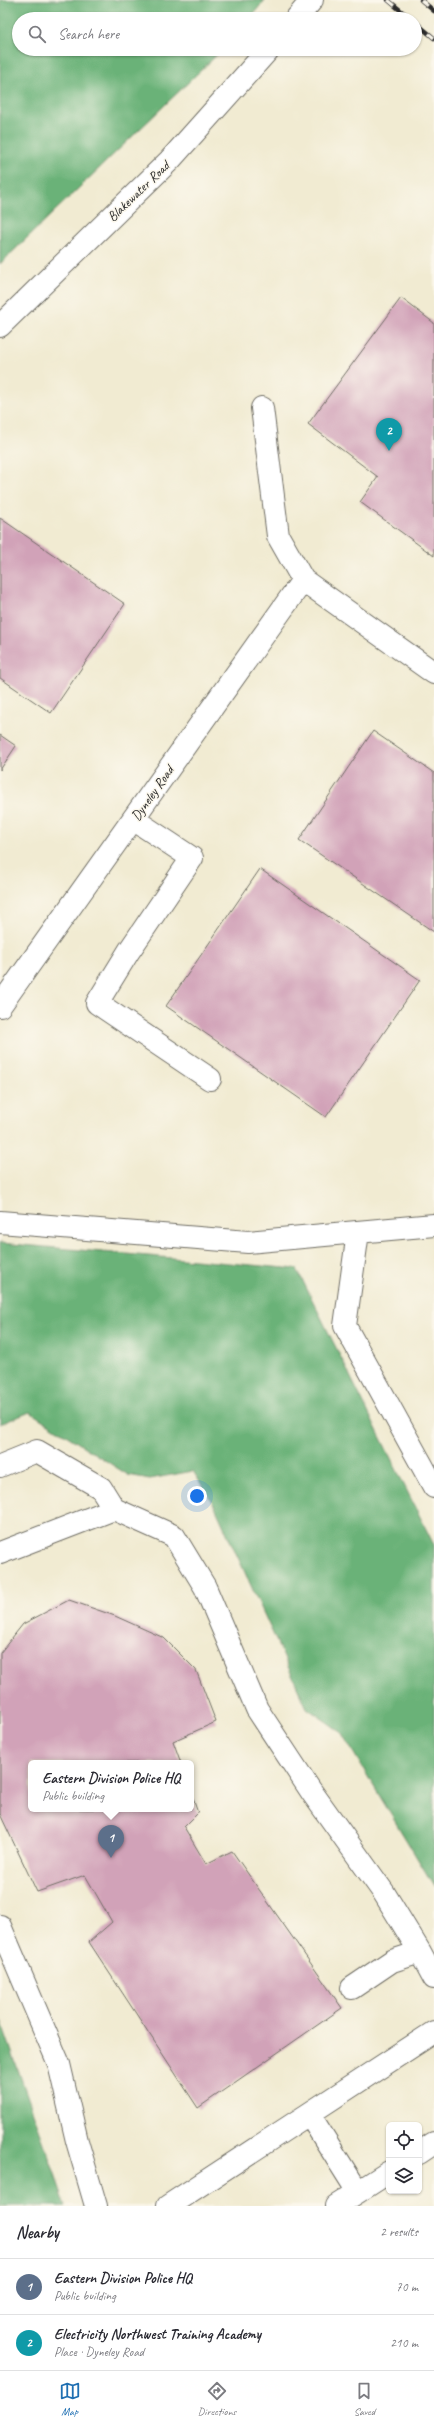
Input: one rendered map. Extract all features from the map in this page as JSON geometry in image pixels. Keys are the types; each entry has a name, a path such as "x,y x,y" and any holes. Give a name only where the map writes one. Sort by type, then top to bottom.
{"street":[{"path":"302,12 312,0"},
{"name":"Blakewater Road","path":"0,326 170,160 263,56"},
{"path":"262,408 278,536 303,580 434,673"},
{"name":"Dyneley Road","path":"0,1006 303,580"},
{"path":"133,819 192,858 129,951 97,1003 210,1079"},
{"path":"0,1222 248,1242 434,1226"},
{"path":"358,1232 345,1326 434,1487"},
{"path":"0,1466 37,1451 101,1488 114,1509 174,1536 205,1587 258,1709 311,1791 384,1893 434,1978"},
{"path":"0,1553 114,1509"},
{"path":"0,1926 59,2064 77,2141 96,2206"},
{"path":"352,1988 392,1961 420,1952"},
{"path":"168,2206 434,2032"},
{"path":"309,2114 358,2192"},
{"path":"422,2151 434,2143"},
{"path":"336,2206 386,2174"}],"green space":[{"path":"0,0 265,0 255,12 12,12 12,56 216,56 0,264"},
{"path":"0,1243 297,1269 434,1545 434,1886 341,1732 307,1708 214,1505 193,1471 150,1479 128,1475 30,1412 0,1424"},
{"path":"0,2018 66,2206 0,2206"}],"building":[{"path":"401,298 434,323 434,556 360,502 378,477 308,424"},
{"path":"0,518 125,604 51,713 0,678"},
{"path":"373,731 434,773 434,932 299,840"},
{"path":"0,735 16,746 0,770"},
{"path":"260,869 420,980 326,1117 166,1006"},
{"path":"69,1600 115,1616 164,1638 196,1670 216,1722 173,1741 180,1760 28,1760 28,1812 194,1812 194,1802 198,1813 184,1827 206,1864 232,1851 342,2008 198,2108 89,1942 112,1922 85,1875 37,1892 0,1814 0,1653 23,1624"}],"railway":[{"path":"388,0 403,12"},
{"path":"421,0 434,11"},
{"path":"422,28 434,38"}],"place":[{"name":"Electricity Northwest Training Academy","path":"389,451"},
{"name":"Eastern Division Police HQ","path":"111,1858"}]}
